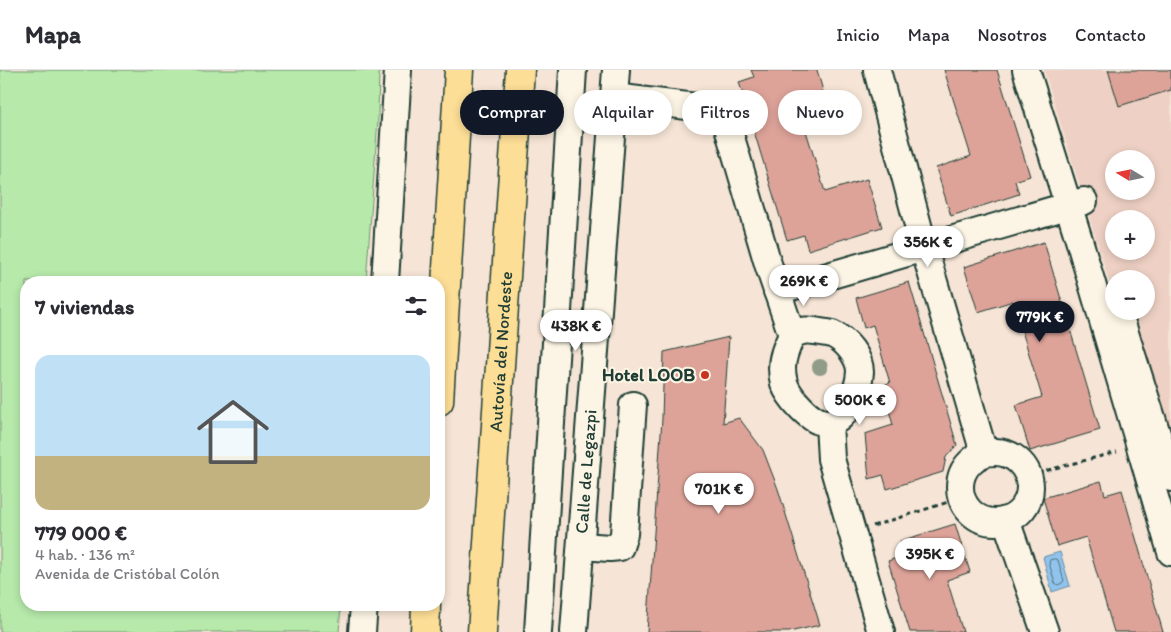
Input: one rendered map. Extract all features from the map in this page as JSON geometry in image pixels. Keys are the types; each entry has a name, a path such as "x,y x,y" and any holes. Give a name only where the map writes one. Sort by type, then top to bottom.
{"highway":[{"path":"445,302 459,70"},
{"name":"Autovía del Nordeste","path":"482,632 520,70"},
{"path":"425,632 426,611"}],"street":[{"path":"384,276 398,70"},
{"path":"538,632 573,70"},
{"name":"Calle de Legazpi","path":"614,90 616,70"},
{"path":"877,70 924,248 984,453"},
{"path":"1026,70 1105,275"},
{"path":"1044,70 1076,203 1139,446 1171,552"},
{"path":"672,104 712,109 727,124 768,264 792,335"},
{"name":"Calle de Legazpi","path":"574,632 611,135"},
{"path":"778,291 1076,203"},
{"path":"1122,320 1163,422 1171,478"},
{"path":"803,329 833,334 844,342 856,355 860,371 857,390 840,417 828,423 819,422 808,415 784,383 782,367 785,349 792,335 803,329"},
{"path":"581,546 610,548 620,546 624,534 633,405"},
{"path":"828,423 831,459 882,632"},
{"path":"1002,452 1018,460 1028,475 1030,493 1022,510 1006,520 989,522 976,516 970,513 961,498 960,477 970,460 984,453 1002,452"},
{"path":"1006,520 1045,632"},
{"path":"362,632 364,611"}],"path":[{"path":"1028,475 1139,446"},
{"path":"852,533 961,498"}],"shaded area":[{"path":"1044,70 1171,70 1171,477 1121,320 1155,320 1155,270 1106,270"}],"green space":[{"path":"0,70 379,70 378,119 366,276 20,276 20,611 341,611 339,632 0,632"}],"water":[{"path":"1060,552 1070,586 1052,592 1043,557"}],"building":[{"path":"751,70 817,70 823,90 778,90 778,135 807,135 825,192 867,179 882,227 808,250 804,235 787,240 755,135 768,135 768,90 741,90 739,82 754,77"},
{"path":"944,70 997,70 1030,176 1015,181 1019,194 951,216 936,168 971,156"},
{"path":"1108,70 1171,70 1171,90 1119,106"},
{"path":"1044,242 1100,430 1030,451 1016,405 1042,397 1013,301 978,312 964,267"},
{"path":"909,282 957,445 946,457 943,472 887,489 883,475 869,479 865,434 893,425 882,385 890,383 873,325 864,328 856,298"},
{"path":"729,337 723,423 739,418 763,450 778,489 820,625 789,632 647,632 662,419 664,352"},
{"path":"1101,481 1105,495 1122,490 1163,632 1114,632 1086,537 1057,546 1043,498"},
{"path":"955,524 970,572 947,580 963,632 910,632 888,561 905,555 900,541"}],"place":[{"name":"Hotel LOOB","path":"705,375"}]}
